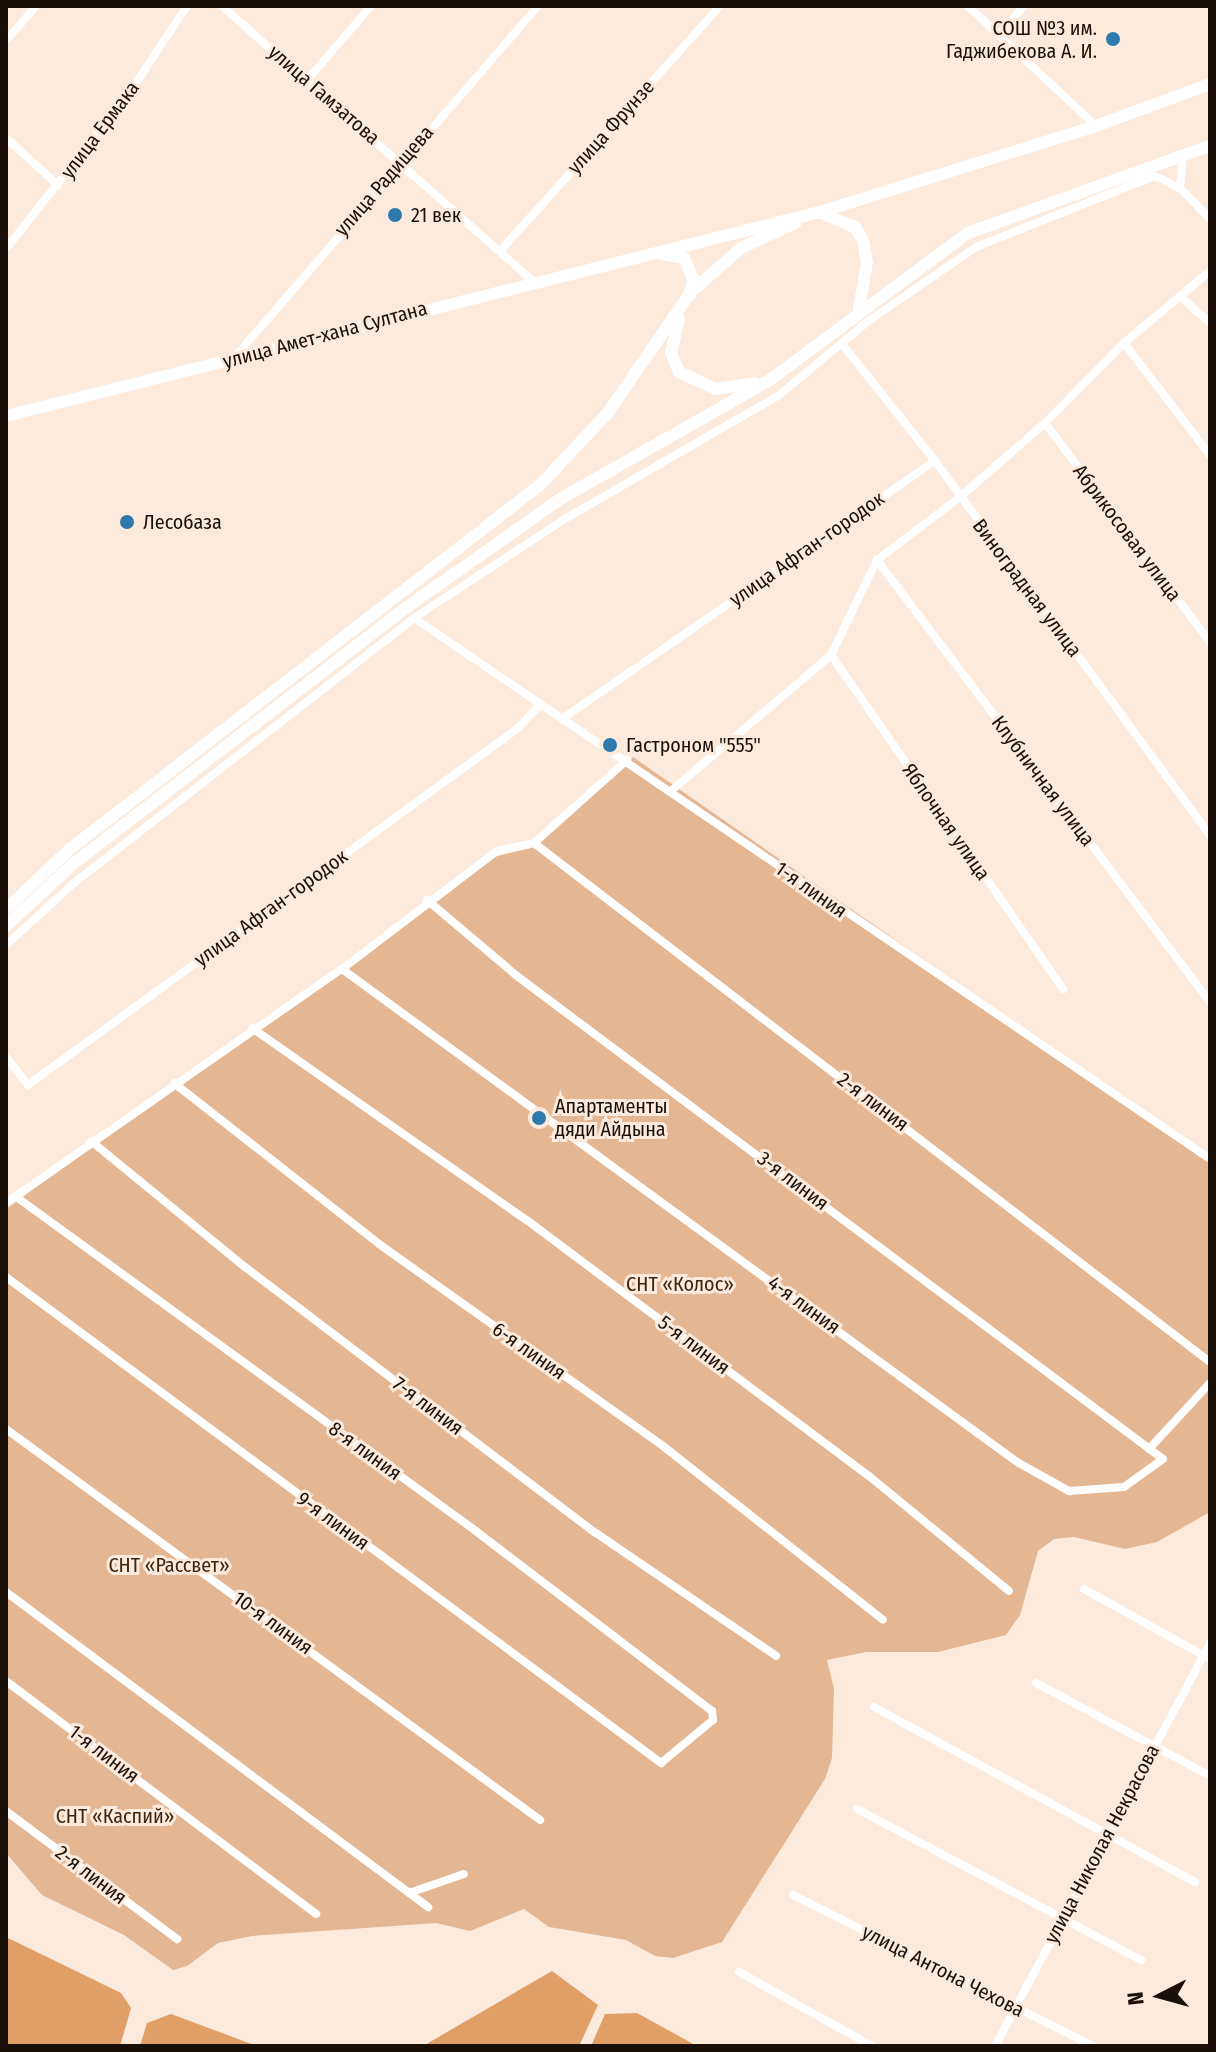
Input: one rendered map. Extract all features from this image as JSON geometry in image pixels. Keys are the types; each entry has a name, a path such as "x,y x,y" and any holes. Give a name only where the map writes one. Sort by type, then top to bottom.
{"main road":[{"path":"6,909 70,849 540,485 607,414 691,292 741,248 820,212 1096,126 1210,84"},
{"path":"6,926 73,864 404,609 562,498 770,380 859,309 968,233 1149,173 1210,146"},
{"path":"820,212 855,227 863,240 867,262 859,309"},
{"name":"улица Амет-хана Султана","path":"6,416 532,280 820,212"},
{"path":"643,255 674,254 684,258 693,278 691,292 673,332 671,353 679,372 715,389 770,380"}],"street":[{"path":"6,41 36,6"},
{"name":"улица Ермака","path":"6,249 132,89 187,6"},
{"name":"улица Гамзатова","path":"222,6 502,249 532,280"},
{"path":"307,80 371,6"},
{"name":"улица Радищева","path":"234,359 400,161 538,6"},
{"name":"улица Фрунзе","path":"502,249 720,6"},
{"path":"968,6 1096,126"},
{"path":"999,34 1024,6"},
{"path":"6,138 58,185"},
{"path":"1180,188 1183,156"},
{"path":"6,945 74,883 414,618 563,520 778,396 842,344 976,247 1149,173 1180,188 1210,219"},
{"path":"672,790 831,655 877,560 960,497 1045,423 1124,343 1210,271"},
{"path":"1180,296 1210,323"},
{"path":"1124,343 1210,455"},
{"name":"Виноградная улица","path":"842,344 935,461 1210,835"},
{"name":"Абрикосовая улица","path":"1045,423 1210,642"},
{"name":"улица Афган-городок","path":"562,719 935,461"},
{"name":"Клубничная улица","path":"877,560 1210,1002"},
{"name":"1-я линия","path":"414,618 539,706 672,790 788,875 1210,1159"},
{"name":"Яблочная улица","path":"831,655 1063,989"},
{"name":"улица Афган-городок","path":"6,1057 28,1085 517,729 539,706"},
{"path":"6,1203 252,1028 342,969 427,900 497,851 534,843 627,760"},
{"name":"2-я линия","path":"534,843 1210,1362"},
{"name":"3-я линия","path":"427,900 529,985 1163,1459"},
{"name":"4-я линия","path":"342,969 1017,1462 1069,1491 1124,1487 1163,1459"},
{"name":"5-я линия","path":"252,1028 528,1221 869,1476 1009,1591"},
{"name":"6-я линия","path":"174,1083 379,1244 663,1446 883,1620"},
{"name":"7-я линия","path":"91,1141 245,1267 596,1533 776,1656"},
{"name":"8-я линия","path":"15,1196 712,1711 711,1722 661,1763"},
{"name":"9-я линия","path":"6,1277 661,1763"},
{"path":"1149,1449 1210,1383"},
{"name":"10-я линия","path":"6,1429 540,1820"},
{"path":"1084,1589 1207,1657"},
{"path":"6,1592 428,1907"},
{"name":"улица Николая Некрасова","path":"995,2046 1106,1834 1207,1657 1210,1643"},
{"name":"1-я линия","path":"6,1681 316,1914"},
{"path":"1036,1683 1210,1776"},
{"path":"874,1707 1195,1882"},
{"path":"857,1809 1141,1960"},
{"name":"2-я линия","path":"6,1811 177,1939"},
{"path":"409,1893 464,1874"},
{"name":"улица Антона Чехова","path":"793,1895 1093,2046"},
{"path":"739,1972 872,2046"}],"green space":[{"name":"СНТ «Колос»","path":"633,757 1210,1159 1210,1512 1157,1542 1125,1549 1074,1537 1054,1539 1038,1551 1020,1615 1006,1635 938,1652 866,1652 827,1660 834,1689 832,1758 825,1779 722,1942 673,1958 655,1956 626,1940 549,1927 524,1909 470,1931 436,1923 252,1936 218,1943 187,1966 173,1970 124,1935 42,1895 6,1853 6,1209 494,857 531,848"}],"shaded area":[{"path":"6,1937 121,1993 131,2008 120,2046 6,2046"},
{"path":"552,1971 598,2005 579,2046 423,2046"},
{"path":"637,2013 697,2046 591,2046 605,2014"},
{"path":"171,2014 257,2046 140,2046 147,2023"}],"place":[{"name":"СОШ №3 им. Гаджибекова А. И.","path":"1113,39"},
{"name":"21 век","path":"395,215"},
{"name":"Лесобаза","path":"127,522"},
{"name":"Гастроном \"555\"","path":"610,745"},
{"name":"Апартаменты дяди Айдына","path":"539,1118"}],"park label":[{"name":"СНТ «Рассвет»","path":"169,1565"},
{"name":"СНТ «Каспий»","path":"115,1816"}]}
